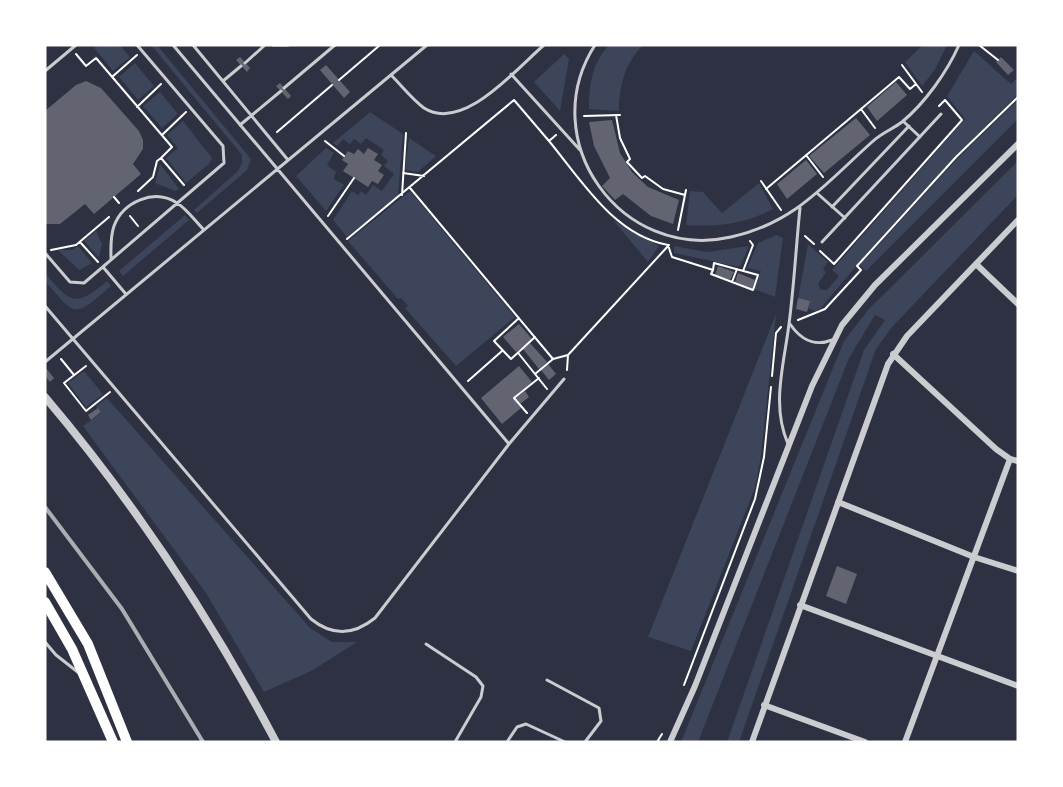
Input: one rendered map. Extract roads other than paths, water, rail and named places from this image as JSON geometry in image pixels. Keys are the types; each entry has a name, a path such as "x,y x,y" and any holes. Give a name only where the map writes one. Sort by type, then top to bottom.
{"main road":[{"path":"45,572 88,644 126,739"},
{"path":"45,602 85,678 113,742"}],"street":[{"path":"669,742 695,686 788,445 834,340 869,291 1018,144"},
{"path":"752,742 883,374 893,354 907,336 1018,220"},
{"path":"976,264 1018,304"},
{"path":"893,354 1010,459 1018,461"},
{"path":"45,397 113,482 178,575 227,652 276,742"},
{"path":"905,742 1010,459"},
{"path":"838,502 974,557 1018,571"},
{"path":"800,605 1018,686"},
{"path":"764,705 865,742"},
{"path":"113,742 126,739"}],"lane":[{"path":"45,71 76,45"},
{"path":"45,253 74,284 84,283 222,166 225,154 223,146 138,45"},
{"path":"173,45 509,444"},
{"path":"193,45 288,160"},
{"path":"245,63 265,45"},
{"path":"273,45 288,45"},
{"path":"285,88 335,45"},
{"path":"45,362 427,45"},
{"path":"391,75 425,108 445,114 455,114 474,105 538,47 544,45"},
{"path":"595,45 581,71 575,116 580,150 594,181 616,207 644,226 676,237 712,240 747,232 800,208 818,194 881,135 903,121 944,73 959,45"},
{"path":"223,81 241,66"},
{"path":"510,74 580,150"},
{"path":"240,126 281,91"},
{"path":"822,242 941,114"},
{"path":"903,121 920,137"},
{"path":"832,207 909,126"},
{"path":"818,194 845,218"},
{"path":"111,260 112,234 125,210 137,201 154,196 178,203 204,230"},
{"path":"788,445 779,408 800,208"},
{"path":"103,267 126,294"},
{"path":"45,306 311,619 328,630 342,632 356,630 375,618 509,444 564,378"},
{"path":"789,323 801,338 808,342 834,340"},
{"path":"45,642 56,655 85,678"},
{"path":"426,644 476,677 483,686 481,697 455,742"},
{"path":"547,680 599,708 600,721 585,742"},
{"path":"507,742 514,730 526,724 565,742"}],"railway":[{"path":"45,507 122,609 203,742"}]}
